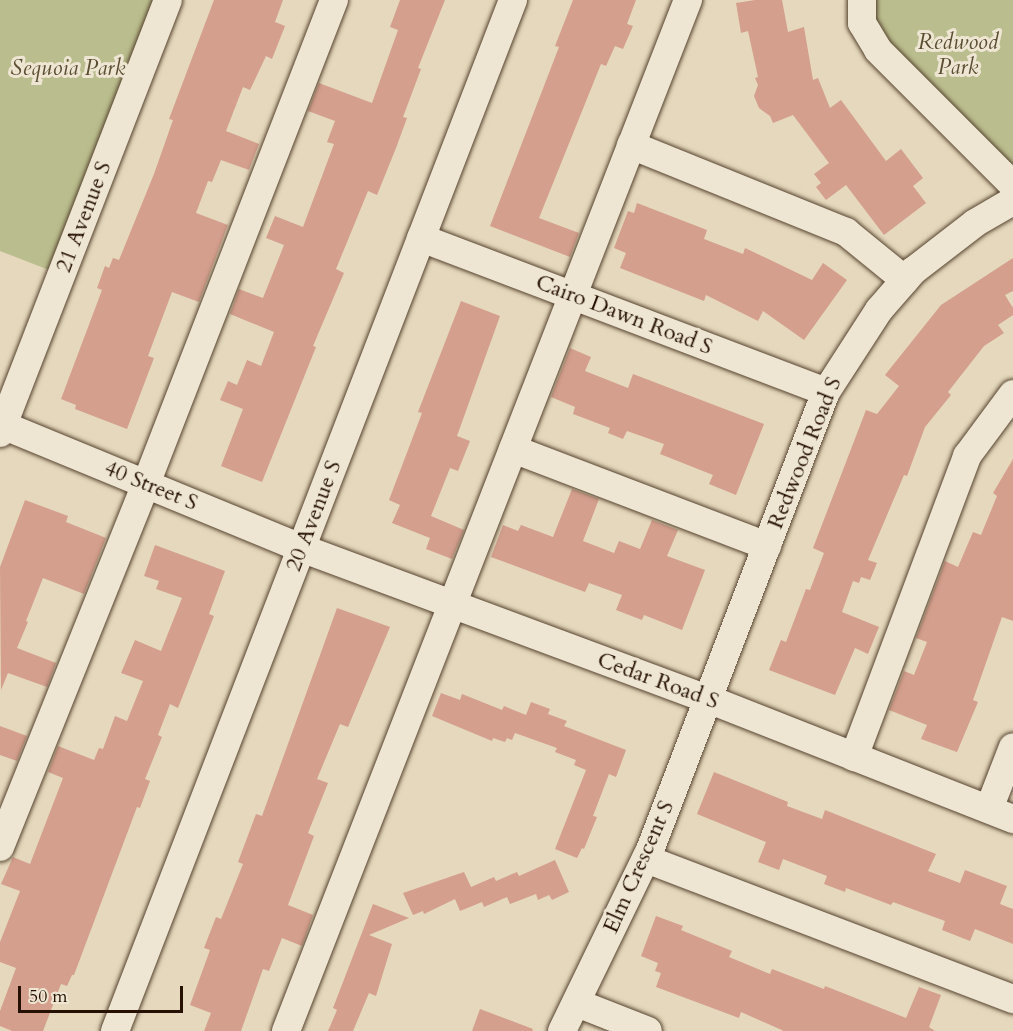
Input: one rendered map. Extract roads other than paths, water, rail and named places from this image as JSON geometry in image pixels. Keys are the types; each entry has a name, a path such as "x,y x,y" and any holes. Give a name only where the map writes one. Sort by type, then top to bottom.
{"street":[{"name":"21 Avenue S","path":"1,427 168,0"},
{"path":"0,847 146,484 334,0"},
{"name":"20 Avenue S","path":"115,1031 513,0"},
{"path":"286,1031 688,0"},
{"path":"862,0 862,23 878,50 1013,185"},
{"path":"631,145 846,232 905,280"},
{"name":"Redwood Road S","path":"708,699 826,392 879,310 905,280 975,222 1013,201"},
{"name":"Cairo Dawn Road S","path":"422,238 826,392"},
{"path":"854,757 967,456 1013,394"},
{"name":"40 Street S","path":"1,427 301,548"},
{"path":"513,449 767,546"},
{"name":"Cedar Road S","path":"301,548 708,699 1001,814"},
{"name":"Elm Crescent S","path":"562,1031 646,859 708,699"},
{"path":"1001,814 1013,747"},
{"path":"646,859 1013,999"},
{"path":"577,1003 648,1031"}],"park label":[{"name":"Redwood Park","path":"958,54"},
{"name":"Sequoia Park","path":"68,69"}]}
